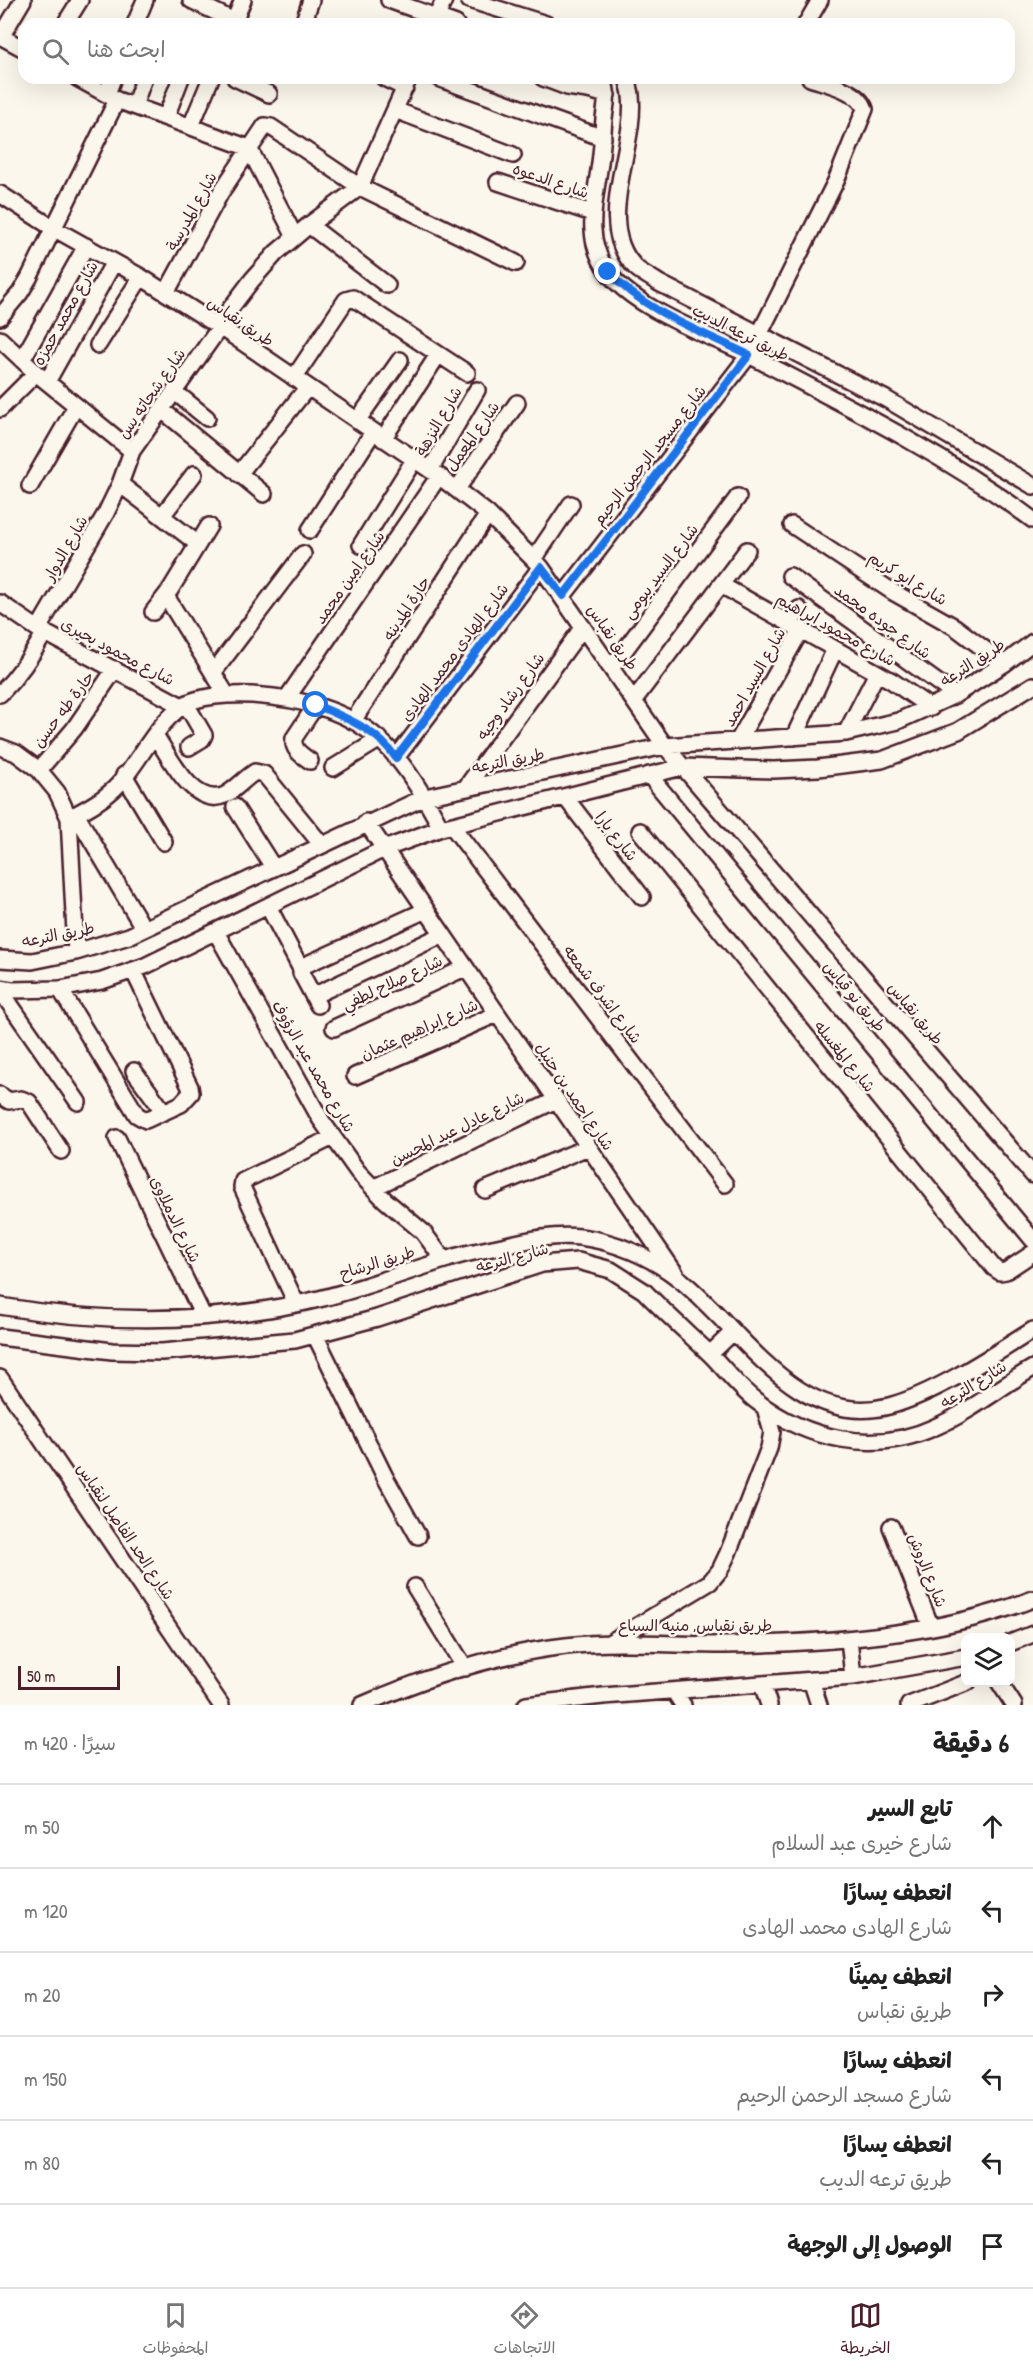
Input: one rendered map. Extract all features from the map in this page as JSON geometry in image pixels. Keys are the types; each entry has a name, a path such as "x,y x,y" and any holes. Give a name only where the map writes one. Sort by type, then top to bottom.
{"street":[{"path":"18,46 1,37 23,0"},
{"path":"69,18 80,0"},
{"path":"138,18 145,0"},
{"path":"191,0 225,18"},
{"path":"236,18 243,0"},
{"path":"305,18 311,0"},
{"path":"389,0 438,13"},
{"path":"470,0 527,18"},
{"path":"810,18 820,0"},
{"path":"88,84 134,106 249,148 295,237"},
{"path":"0,316 20,293 53,228 112,97 113,84"},
{"path":"134,106 142,84"},
{"path":"166,117 179,84"},
{"path":"191,126 208,84"},
{"path":"248,84 269,94"},
{"path":"407,84 360,187 516,263"},
{"path":"454,84 603,138"},
{"path":"559,84 607,95"},
{"name":"طريق ترعه الديب","path":"604,84 607,95 592,213 592,231 597,252 608,272 625,290 645,304 750,353 945,461 1033,520"},
{"name":"طريق ترعه الديب","path":"629,84 632,96 617,207 617,231 625,252 636,267 660,284 886,399 1033,486"},
{"name":"شارع مسجد الرحمن الرحيم","path":"563,596 750,353 760,335 836,181 864,115 863,103 858,98 824,84"},
{"path":"395,110 513,155"},
{"name":"شارع المدرسة","path":"166,293 221,192 263,127 268,126 360,187"},
{"name":"شارع الدعوه","path":"498,182 592,213"},
{"name":"شارع شحاته يس","path":"120,484 132,451 252,280 276,253 360,187"},
{"name":"طريق نقباس","path":"0,195 166,293 435,473 488,514 537,563 563,596 665,746 682,767 1033,1175"},
{"path":"309,225 387,285"},
{"path":"22,360 86,246"},
{"name":"شارع محمد حمزه","path":"0,409 42,376 114,262"},
{"path":"98,345 141,277"},
{"path":"294,378 346,300 356,300 467,374"},
{"path":"0,339 76,406 132,451"},
{"path":"310,530 438,355"},
{"path":"357,421 400,360"},
{"path":"239,474 308,388"},
{"name":"شارع النزهة","path":"435,473 477,390"},
{"path":"175,392 207,418"},
{"name":"شارع المعمل","path":"457,489 517,403"},
{"path":"30,486 76,406"},
{"path":"162,410 264,494"},
{"path":"361,545 414,460"},
{"name":"شارع امين محمد","path":"287,698 435,473"},
{"path":"162,516 194,474"},
{"path":"120,484 198,544"},
{"name":"شارع الدوار","path":"0,694 17,678 27,663 41,631 120,484"},
{"name":"شارع السيد بيومى","path":"612,667 738,497"},
{"name":"شارع الهادى محمد الهادى","path":"396,758 537,563 571,504"},
{"name":"حارة المدينه","path":"353,721 488,514"},
{"name":"شارع ابو كريم","path":"792,525 893,592 955,627 1004,664"},
{"path":"153,612 166,596 209,526"},
{"path":"634,700 747,550"},
{"path":"213,673 303,554"},
{"name":"شارع جوده محمد","path":"790,576 955,695"},
{"name":"شارع محمود ابراهيم","path":"721,585 877,673 931,708"},
{"path":"166,596 226,694"},
{"name":"شارع محمود بحيرى","path":"0,603 41,631 184,705"},
{"path":"795,627 799,609"},
{"name":"شارع رشاد وجيه","path":"467,786 583,627"},
{"name":"شارع السيد احمد","path":"738,741 795,627"},
{"name":"طريق الترعه","path":"0,959 32,961 76,952 129,936 366,822 425,797 467,786 665,746 846,733 898,721 931,708 955,695 1004,664 1033,642"},
{"path":"794,737 835,649"},
{"name":"حارة طه حسن","path":"39,770 74,729 115,669"},
{"path":"846,733 877,673"},
{"path":"0,989 60,989 102,981 133,970 216,932 384,849 447,827 682,767 774,770 855,765 882,760 958,731 1033,685"},
{"name":"شارع اشرف شمعه","path":"184,705 226,694 287,698 316,705 353,721 380,739 725,1184"},
{"path":"73,816 109,792 155,735 184,705 204,735 189,747"},
{"path":"310,761 293,744 294,738 316,705"},
{"path":"155,735 195,791 202,795 216,797 225,795 255,771 264,774 321,844"},
{"path":"333,768 380,739"},
{"path":"0,747 16,753 39,770 57,792 144,929"},
{"path":"124,776 164,842"},
{"name":"طريق نو قياس","path":"649,776 1033,1240"},
{"name":"شارع يارا","path":"565,797 642,897"},
{"path":"235,807 273,867"},
{"path":"73,816 76,952"},
{"name":"شارع احمد بن حنبل","path":"366,822 678,1278"},
{"name":"شارع المغسله","path":"640,831 994,1268 999,1272 1006,1271 1033,1253"},
{"path":"268,906 315,1001 442,935"},
{"path":"301,969 307,963 426,910"},
{"name":"شارع محمد عبد الرؤوف","path":"216,932 333,1137 358,1172 423,1232 444,1260"},
{"name":"شارع صلاح لطفي","path":"334,1028 465,968"},
{"path":"60,989 137,1115 146,1120 187,1099 191,1093 133,970"},
{"path":"0,989 78,1102"},
{"name":"شارع ابراهيم عثمان","path":"355,1076 497,1014"},
{"path":"134,1071 159,1114"},
{"path":"0,1095 9,1101 21,1099 29,1102 61,1151"},
{"name":"شارع عادل عبد المحسن","path":"374,1188 556,1100"},
{"path":"296,1303 242,1187 243,1181 333,1137"},
{"name":"شارع الدملاوى","path":"117,1138 203,1316"},
{"path":"485,1190 588,1147"},
{"name":"طريق الرشاح","path":"0,1306 99,1318 173,1319 246,1313 318,1299 444,1260 512,1244 553,1237 580,1237 618,1246 637,1254 678,1278 722,1343"},
{"name":"شارع الترعه","path":"0,1337 112,1352 162,1352 295,1340 377,1318 542,1264 578,1261 611,1270 627,1278 722,1343 756,1356 787,1383 826,1404 853,1409 887,1407 923,1394 1033,1330"},
{"path":"315,1335 385,1477 418,1536"},
{"name":"شارع الترعه","path":"722,1343 753,1399 801,1428 851,1442 898,1439 935,1427 1033,1368"},
{"name":"شارع الحد الفاصل لنقباس","path":"0,1378 221,1705"},
{"path":"609,1643 710,1581 720,1570 770,1448 772,1432 765,1408"},
{"name":"شارع الروش","path":"891,1527 932,1627"},
{"path":"415,1587 465,1668"},
{"name":"طريق نقباس, منيه السباع","path":"362,1705 390,1693 465,1668 524,1653 609,1643 724,1645 849,1639 932,1627 1005,1610 1033,1599"},
{"path":"1015,1641 1033,1634"},
{"path":"849,1639 853,1677"},
{"path":"526,1705 580,1698 853,1677 961,1658"},
{"path":"811,1680 819,1705"},
{"path":"762,1684 769,1705"},
{"path":"909,1705 961,1686"},
{"path":"1002,1687 1014,1705"},
{"path":"648,1705 667,1691"},
{"path":"667,1691 683,1705"}],"route":[{"path":"316,705 353,721 380,739 396,758 541,567 563,596 749,355 645,304 625,290 608,272"}]}
